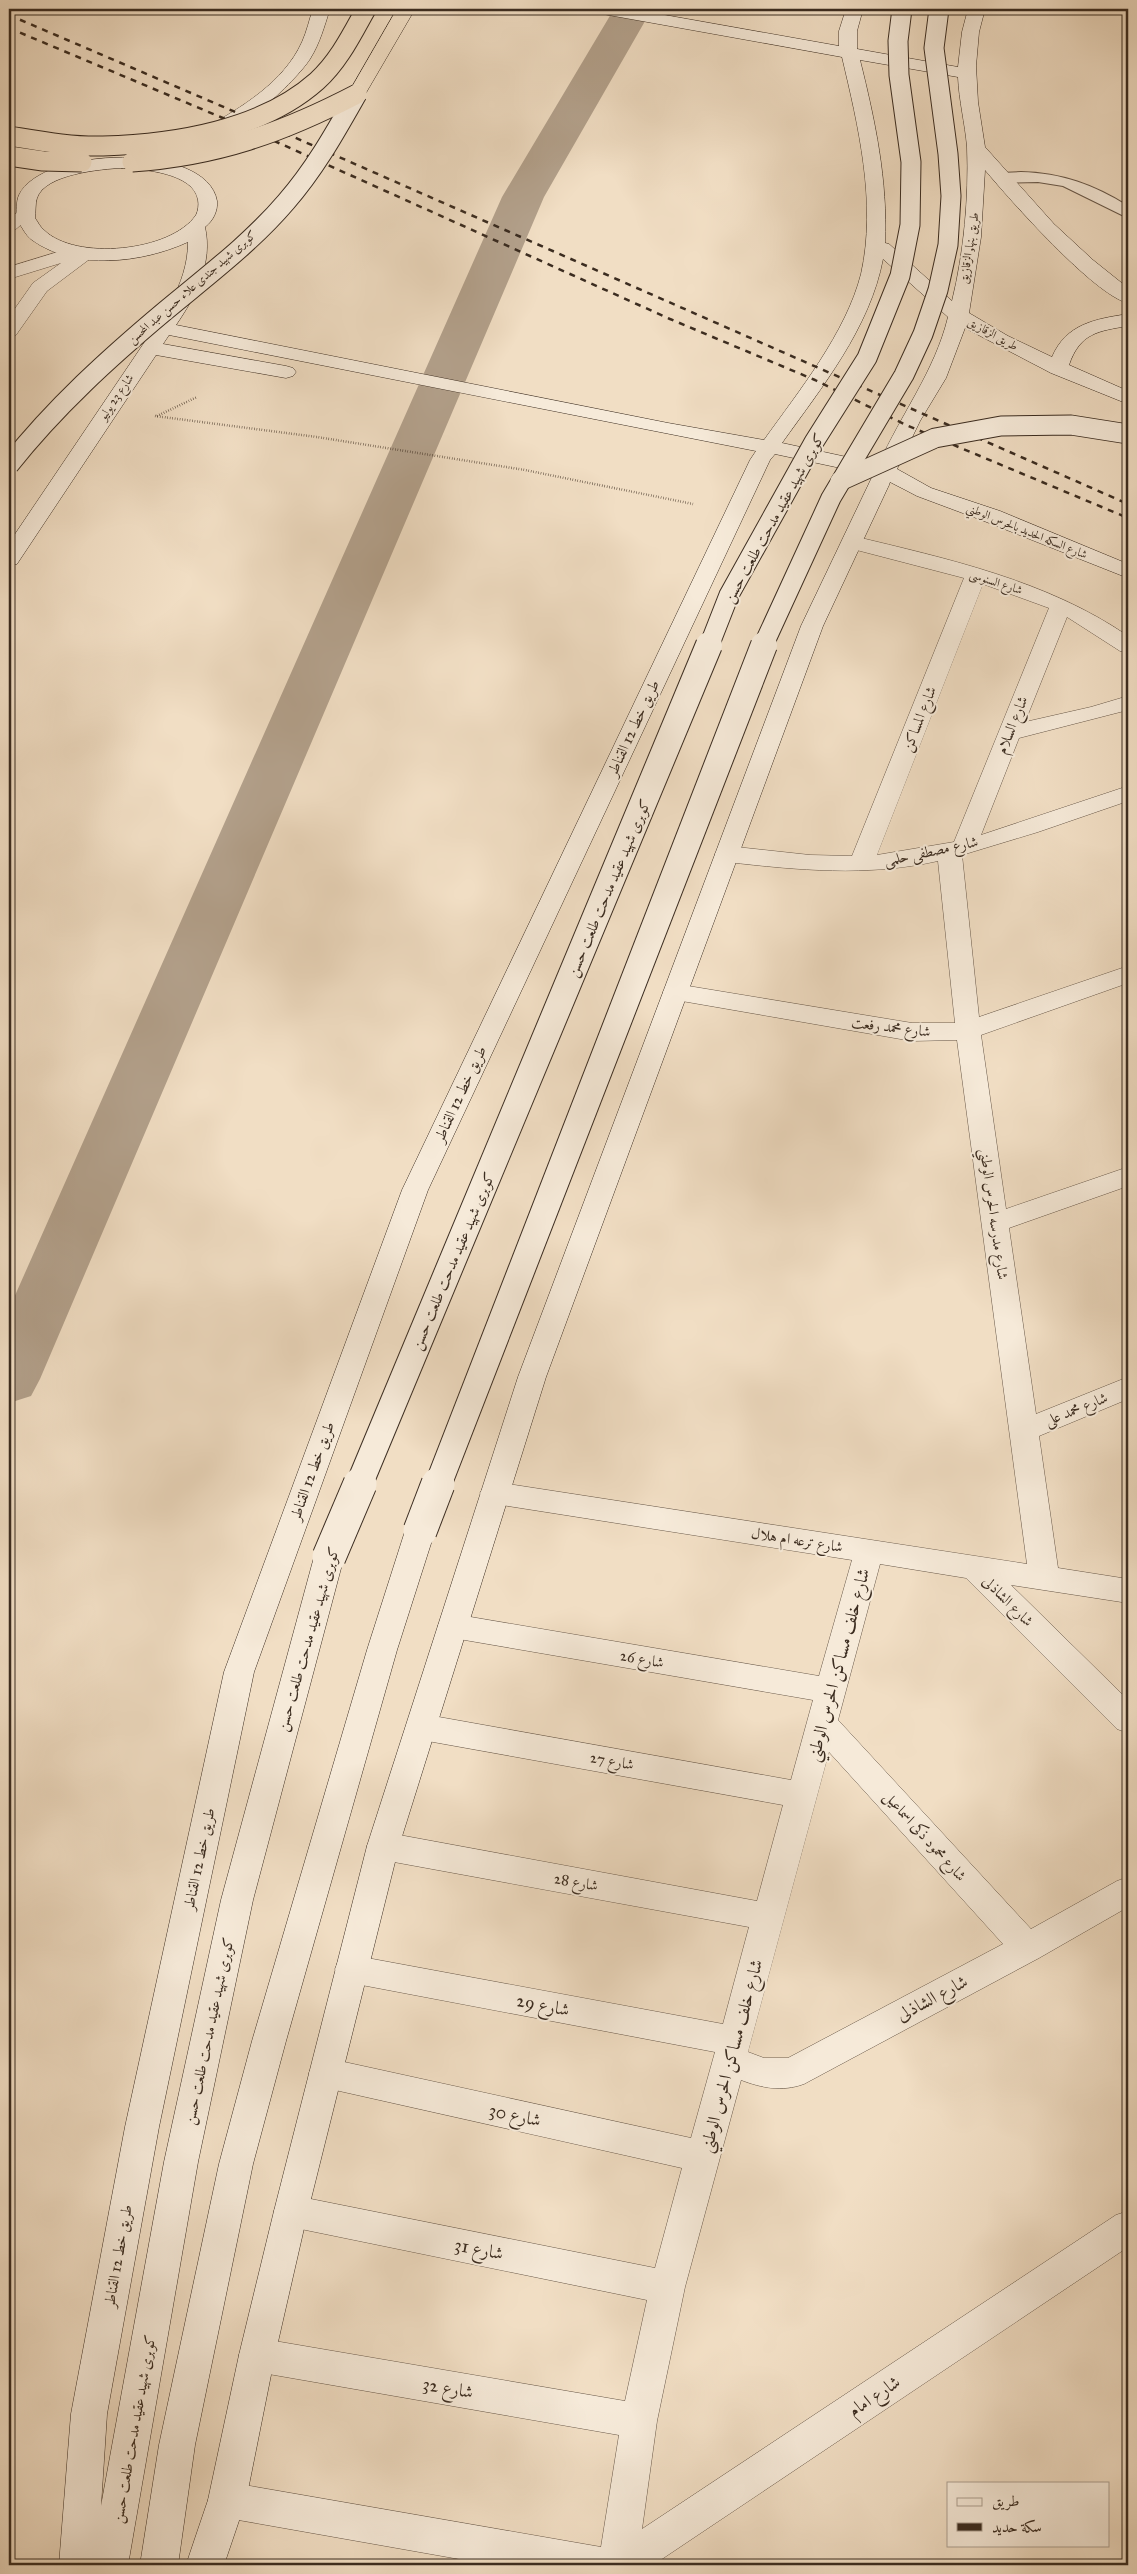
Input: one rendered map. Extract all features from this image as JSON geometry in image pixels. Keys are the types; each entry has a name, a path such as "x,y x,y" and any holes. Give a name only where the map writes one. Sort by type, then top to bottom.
{"highway":[{"path":"9,135 51,143 102,146 154,142 204,133 249,120 287,102 317,82 336,60 366,9"},
{"path":"9,156 43,161 156,161 217,151 269,137 316,116 356,94 406,9"}],"main road":[{"path":"122,162 177,148 242,113 287,77 310,45 321,9"},
{"path":"604,9 755,31 966,68"},
{"path":"664,9 755,31"},
{"path":"765,453 822,371 852,318 870,275 878,222 865,123 848,48 848,31 855,9"},
{"name":"كوبرى شهيد عقيد مدحت طلعت حسن","path":"108,2565 180,2162 237,1900 301,1655 329,1557 670,742 729,595 814,442 844,399 868,358 886,316 900,276 910,225 911,162 899,75 898,41 902,9"},
{"path":"159,2565 177,2445 236,2164 274,2022 382,1650 420,1531 772,621 840,480 894,395 907,370 931,311 943,270 950,223 948,159 936,77 936,42 939,9"},
{"name":"طريق بنها, الزقازيق","path":"882,479 906,425 936,378 950,342 958,314 975,220 976,148 968,100 966,68 970,29 976,9"},
{"name":"كوبرى شهيد جندى علاء حسن عبد المحسن","path":"9,465 32,433 68,396 235,252 286,202 323,155 356,94"},
{"path":"9,135 59,156 101,163"},
{"path":"976,148 1032,214 1070,251 1128,297"},
{"path":"9,273 79,254 136,253 160,247 196,228 205,216 208,204 205,193 197,183 184,174 166,167 122,162 101,163 58,174 29,193 17,216"},
{"path":"11,190 17,216 26,229 37,239 79,254"},
{"name":"شارع 23 يوليو","path":"9,559 181,303 193,277 199,252 196,228"},
{"name":"طريق الزقازيق","path":"876,242 958,314 985,332 1058,369 1128,398"},
{"path":"9,331 40,287 79,254"},
{"path":"1058,369 1064,349 1077,334 1101,324 1128,320"},
{"path":"163,328 270,359"},
{"path":"150,348 270,359"},
{"name":"شارع السكه الحديد بالحرس الوطني","path":"270,359 765,453 882,479 992,516 1128,572"},
{"path":"840,480 935,438 1001,426 1071,425 1128,434"},
{"name":"طريق خط 12 القناطر","path":"78,2565 89,2414 142,2127 239,1672 414,1190 765,453"},
{"path":"205,2565 228,2500 257,2355 291,2211 326,2074 350,1969 383,1846 532,1377 812,626 882,479"},
{"name":"شارع السنوسى","path":"853,542 976,575 1061,605 1102,625 1128,646"},
{"name":"شارع المساكن","path":"861,864 976,575"},
{"name":"شارع السلام","path":"956,848 1008,733 1061,605"},
{"path":"1008,733 1097,713 1128,703"},
{"name":"شارع مصطفى حلمى","path":"726,854 817,864 861,864 956,848 1128,793"},
{"name":"شارع مدرسه الحرس الوطني","path":"956,848 968,1030 1044,1577"},
{"name":"شارع محمد رفعت","path":"676,992 912,1032 942,1033 968,1030 1128,974"},
{"path":"996,1223 1128,1176"},
{"name":"شارع محمد على","path":"1024,1430 1128,1388"},
{"name":"شارع ترعه ام هلال","path":"495,1493 1128,1591"},
{"name":"شارع خلف مساكن الحرس الوطني","path":"616,2565 628,2502 639,2421 667,2287 869,1550"},
{"name":"شارع الشاذلى","path":"974,1567 1128,1720"},
{"name":"شارع 26","path":"453,1626 830,1691"},
{"name":"شارع محمود ذكى اسماعيل","path":"822,1723 1028,1948"},
{"name":"شارع 27","path":"422,1727 802,1795"},
{"name":"شارع 28","path":"383,1846 769,1917"},
{"name":"شارع الشاذلى","path":"732,2051 764,2072 792,2073 1028,1948 1128,1891"},
{"name":"شارع 29","path":"350,1969 732,2051"},
{"name":"شارع 30","path":"326,2074 704,2157"},
{"name":"شارع 31","path":"291,2211 667,2287"},
{"name":"شارع امام","path":"620,2565 1128,2227"},
{"name":"شارع 32","path":"257,2355 639,2421"},
{"path":"228,2500 599,2565"}],"lane":[{"path":"1001,178 1033,175 1066,180 1094,192 1128,213"}],"path":[{"path":"205,393 155,416 317,437 525,470 698,505"}],"waterway":[{"path":"9,1379 523,197 633,9"}],"railway":[{"path":"9,15 289,135 1128,504"},
{"path":"9,28 230,121 670,319 815,380 906,425 1128,518"}]}
